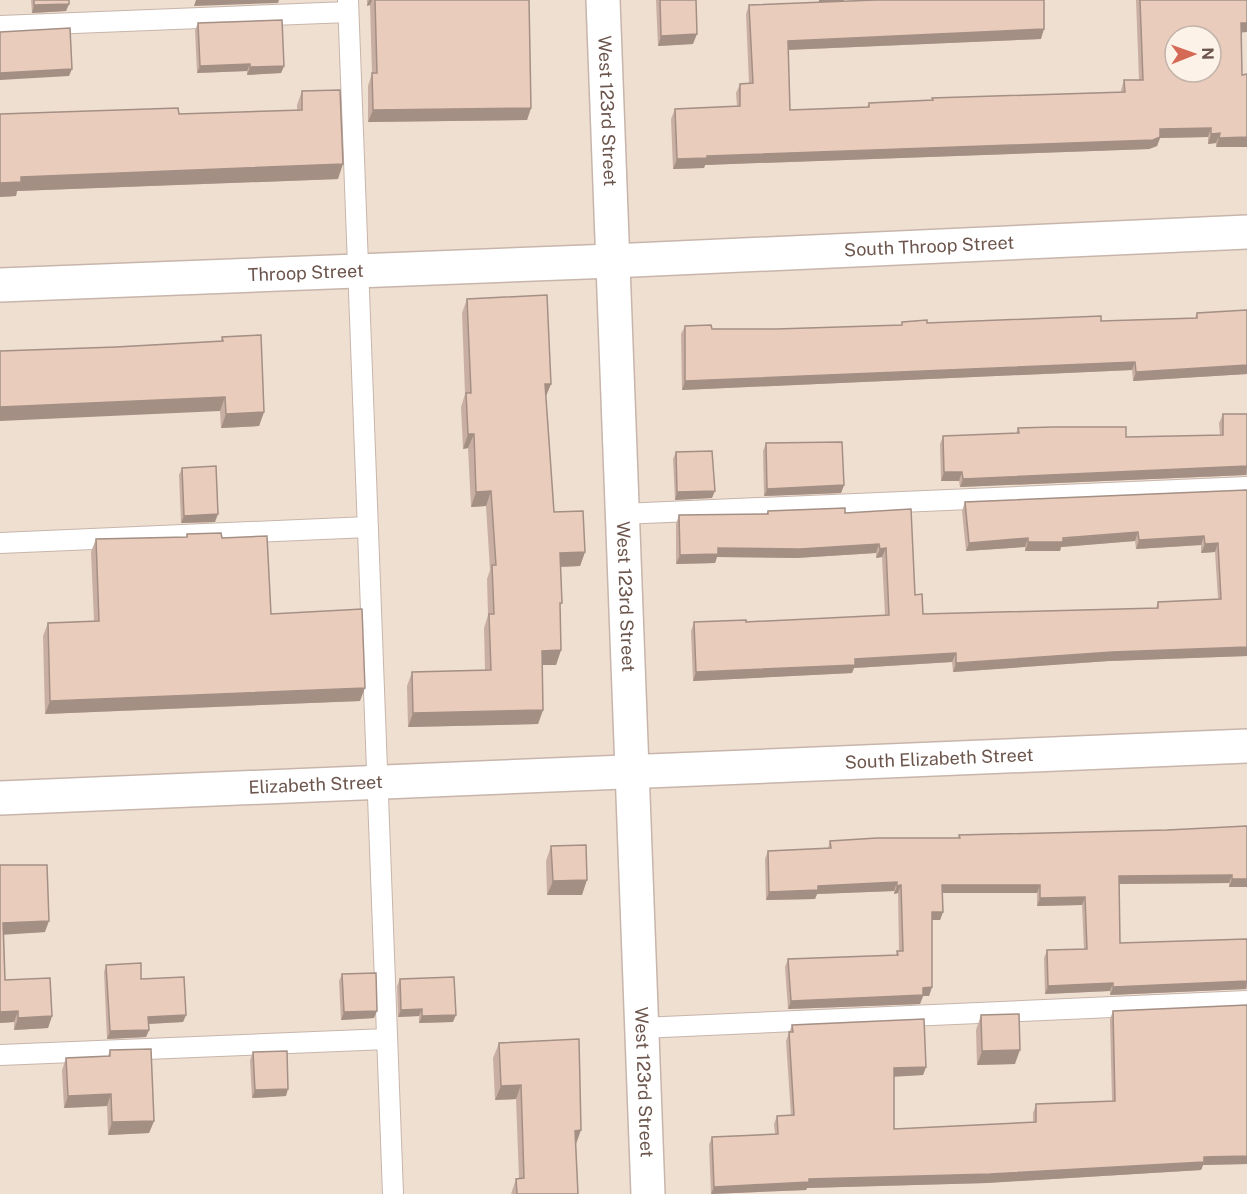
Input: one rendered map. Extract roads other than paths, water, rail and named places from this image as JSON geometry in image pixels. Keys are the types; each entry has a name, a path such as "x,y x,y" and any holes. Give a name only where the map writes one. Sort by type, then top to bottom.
{"street":[{"name":"West 123rd Street","path":"610,0 612,261 648,1194"},
{"name":"South Throop Street","path":"612,261 1247,232"},
{"name":"Throop Street","path":"0,285 612,261"},
{"name":"South Elizabeth Street","path":"632,770 1247,746"},
{"name":"Elizabeth Street","path":"0,798 632,770"}],"lane":[{"path":"0,26 348,6 393,1194"},
{"path":"622,514 1247,487"},
{"path":"0,543 368,527"},
{"path":"641,1028 1247,1001"},
{"path":"0,1055 387,1039"}]}
